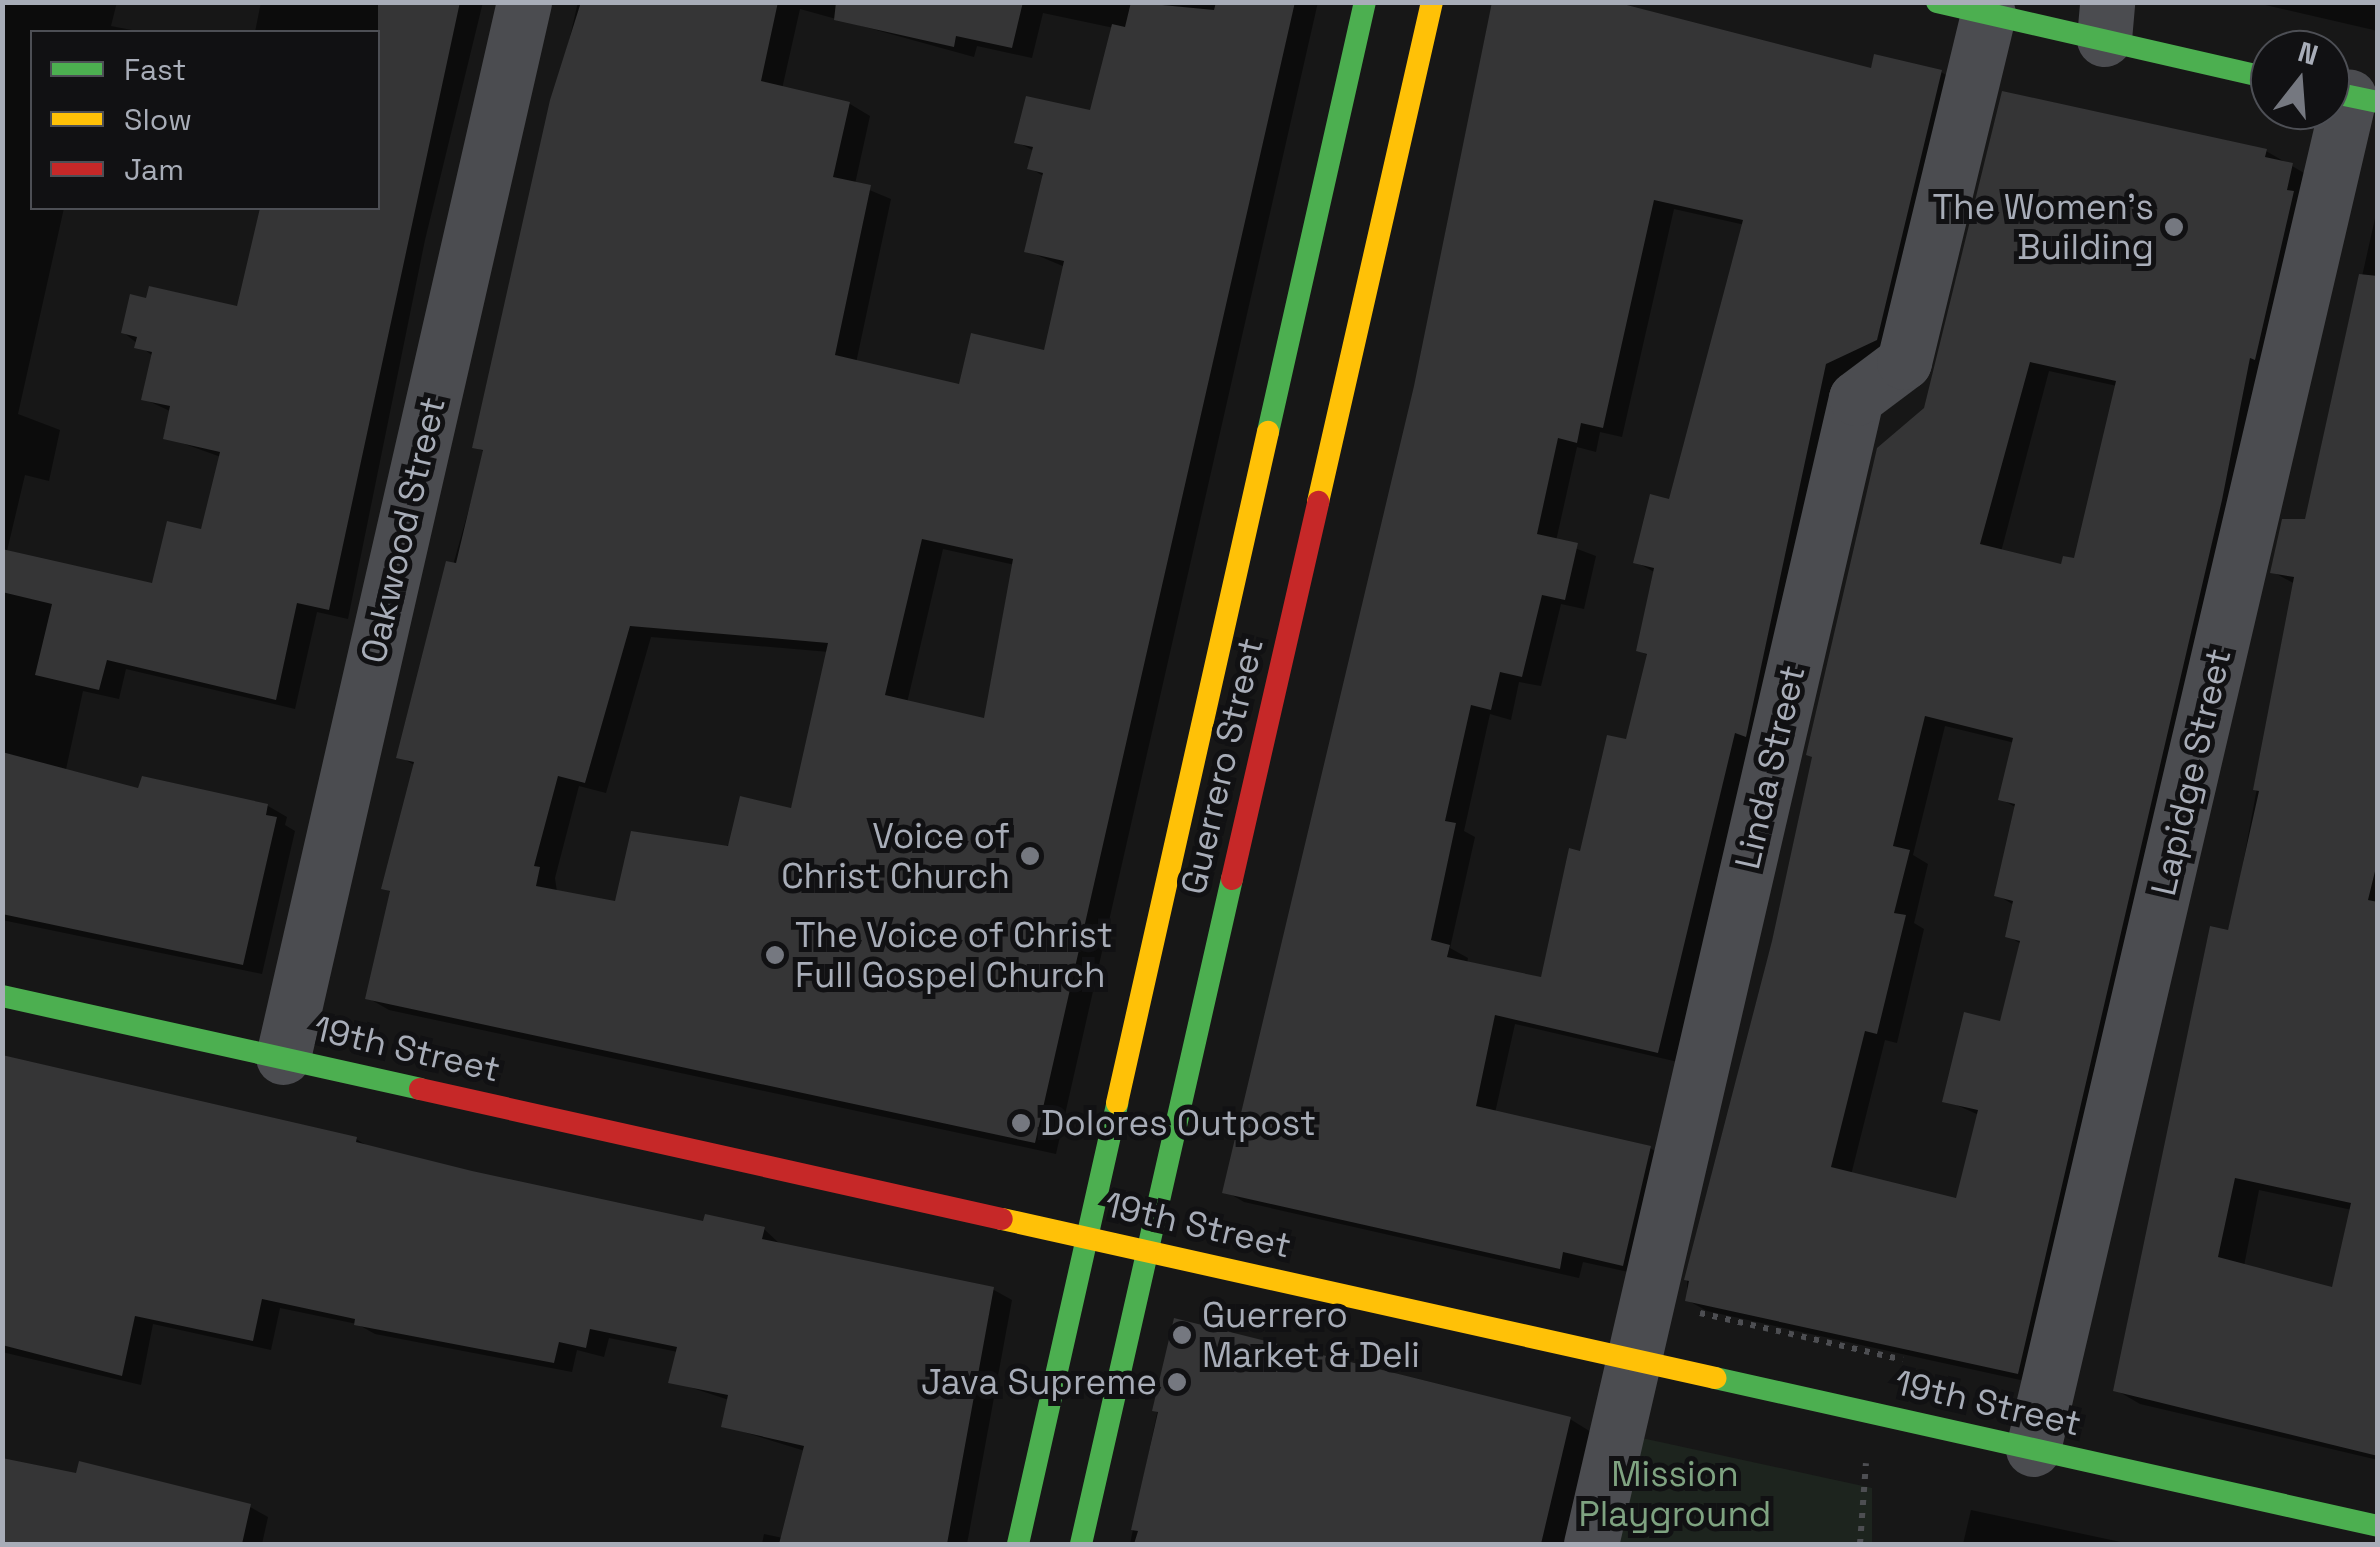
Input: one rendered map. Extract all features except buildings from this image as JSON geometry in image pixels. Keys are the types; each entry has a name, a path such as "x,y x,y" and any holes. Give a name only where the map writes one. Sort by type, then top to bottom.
{"main road":[{"name":"Guerrero Street","path":"1018,1544 1365,2"},
{"name":"Guerrero Street","path":"1081,1544 1432,2"},
{"path":"1963,8 2106,21 2250,71"},
{"name":"19th Street","path":"2,996 2378,1526"}],"street":[{"name":"Oakwood Street","path":"282,1057 524,2"},
{"name":"Linda Street","path":"1591,1544 1856,398 1904,362 1963,8"},
{"name":"Lapidge Street","path":"2033,1448 2352,97"}],"path":[{"path":"1694,1312 1916,1363"},
{"path":"1860,1544 1870,1412"}],"green space":[{"name":"Mission Playground","path":"1637,1437 1872,1488 1872,1544 1615,1544"}],"traffic: fast":[{"path":"1268,432 1365,2"},
{"path":"1937,2 2250,73"},
{"path":"2350,96 2378,102"},
{"path":"1081,1544 1232,879"},
{"path":"2,996 420,1089"},
{"path":"1018,1544 1117,1103"},
{"path":"1715,1378 2378,1526"}],"traffic: slow":[{"path":"1318,502 1432,2"},
{"path":"1117,1103 1268,432"},
{"path":"1002,1219 1715,1378"}],"traffic: jam":[{"path":"1232,879 1318,502"},
{"path":"420,1089 1002,1219"}],"place":[{"name":"The Women's Building","path":"2174,227"},
{"name":"Voice of Christ Church","path":"1030,856"},
{"name":"The Voice of Christ Full Gospel Church","path":"775,955"},
{"name":"Dolores Outpost","path":"1021,1123"},
{"name":"Guerrero Market & Deli","path":"1182,1335"},
{"name":"Java Supreme","path":"1177,1382"}]}
